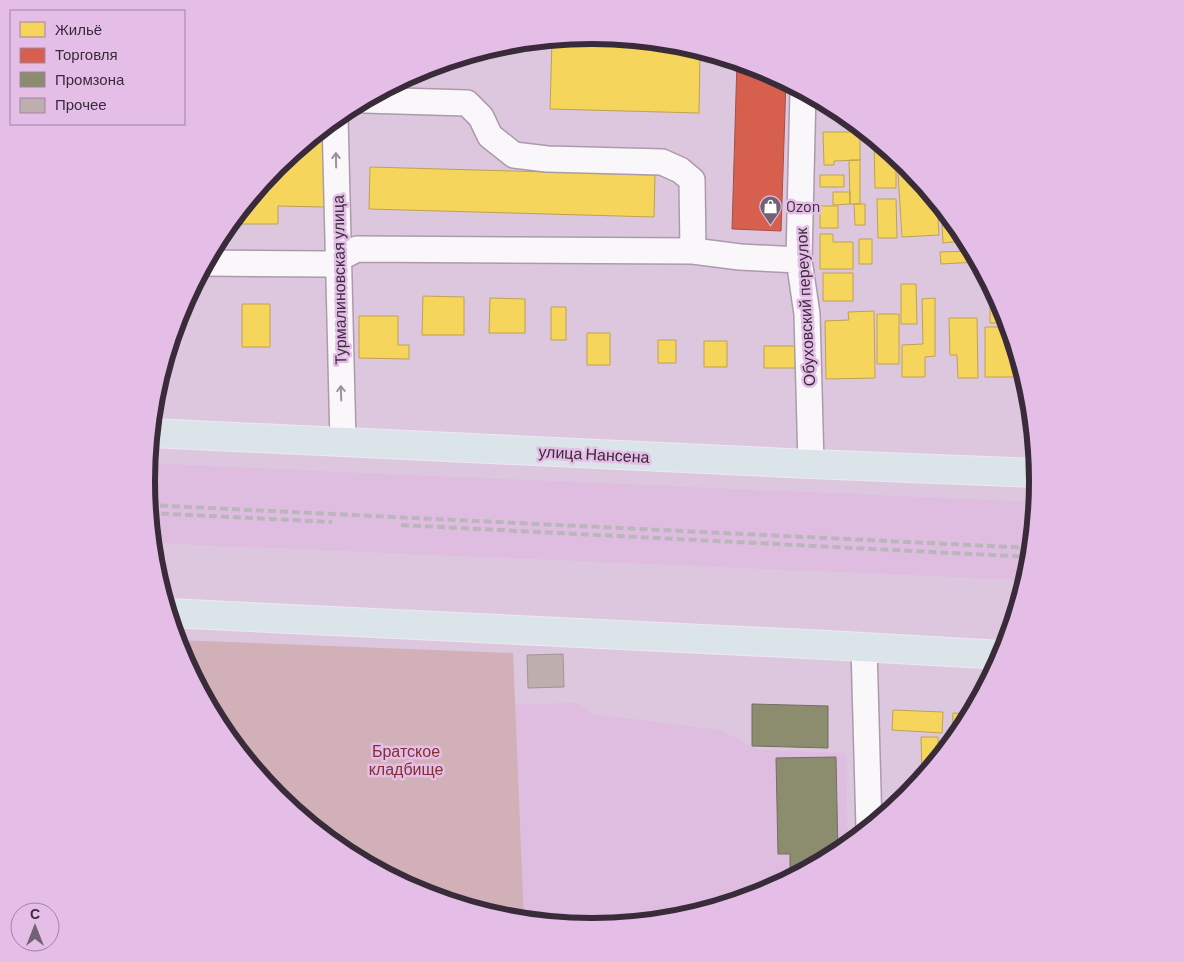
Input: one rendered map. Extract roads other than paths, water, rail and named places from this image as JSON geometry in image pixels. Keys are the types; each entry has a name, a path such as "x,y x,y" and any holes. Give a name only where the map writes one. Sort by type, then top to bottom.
{"main road":[{"name":"улица Нансена","path":"157,433 1029,473"},
{"path":"176,613 993,654"}],"street":[{"name":"Обуховский переулок","path":"805,99 799,260 807,314 811,464"},
{"path":"377,100 467,102 481,118 490,136 514,155 662,162 680,170 692,180 693,251"},
{"name":"Турмалиновская улица","path":"335,127 343,442"},
{"path":"212,263 328,264 357,249 693,251 740,257 799,260"},
{"path":"864,647 869,819"}],"railway":[{"path":"156,505 1024,548"},
{"path":"156,513 332,522"},
{"path":"401,525 1023,557"}],"place":[{"name":"Ozon","path":"770,225"}],"park label":[{"name":"Братское кладбище","path":"406,760"}]}
